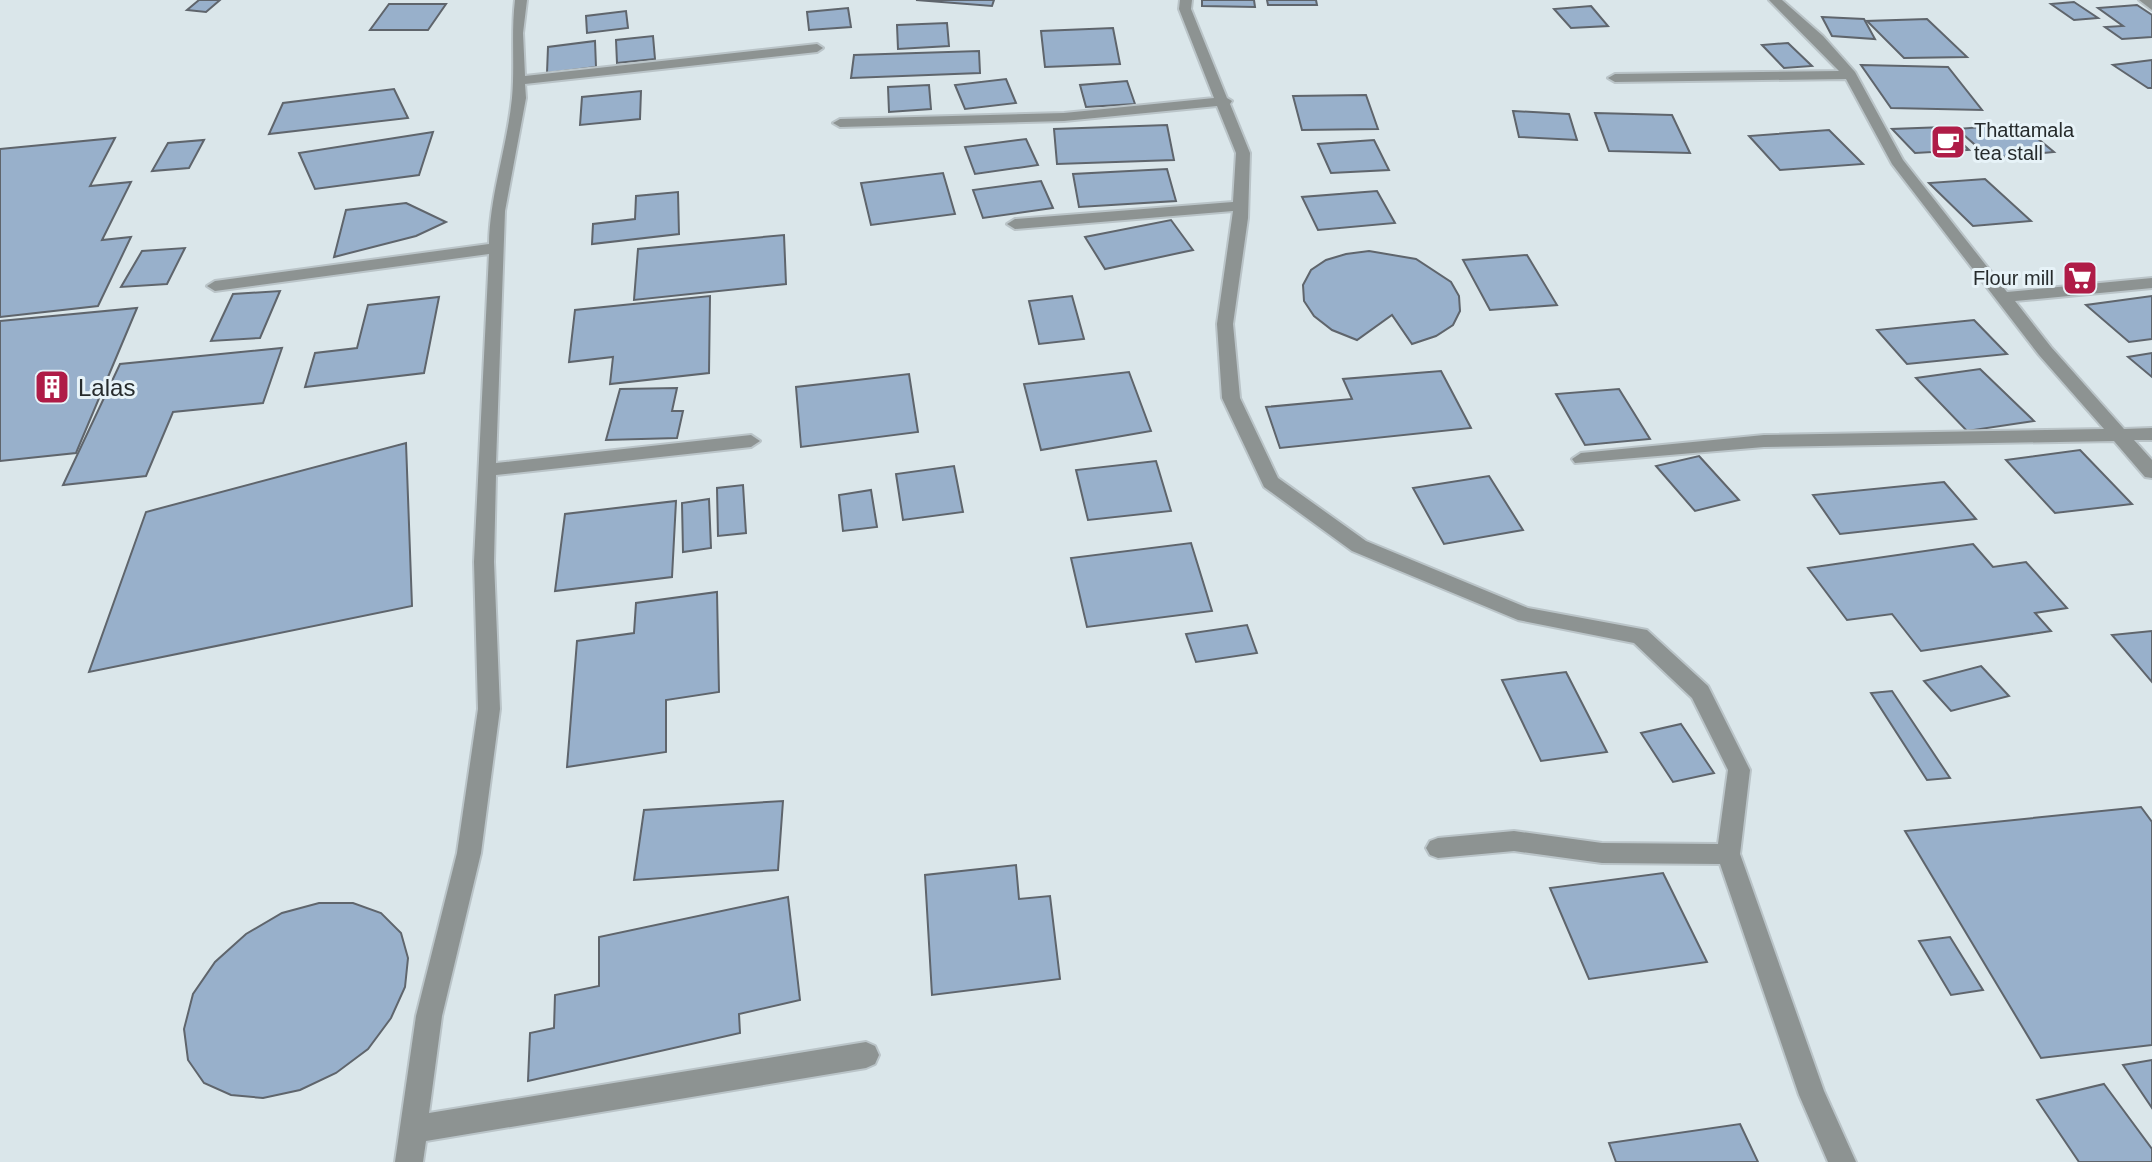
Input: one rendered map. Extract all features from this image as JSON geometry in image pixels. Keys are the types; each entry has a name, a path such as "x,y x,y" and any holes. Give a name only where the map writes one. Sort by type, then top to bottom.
{"street":[{"path":"409,1162 429,1016 469,853 489,709 484,562 491,346 496,294 495,248 497,211 520,81 517,33 521,0"},
{"path":"1186,0 1185,9 1225,101 1243,153 1238,206 1240,218 1225,324 1231,398 1271,482 1359,546 1525,615 1640,636 1700,692 1739,770 1728,854 1812,1095 1842,1162"},
{"path":"1775,0 1818,39 1850,75 1897,161 2045,351 2152,472"},
{"path":"2145,0 2152,6"},
{"path":"520,81 817,48"},
{"path":"1615,78 1850,75"},
{"path":"840,123 1064,117 1225,101"},
{"path":"1015,224 1238,206"},
{"path":"215,286 495,248"},
{"path":"2005,297 2152,283"},
{"path":"1581,459 1764,441 2152,434"},
{"path":"488,470 751,441"},
{"path":"1438,848 1514,841 1602,853 1728,854"},
{"path":"414,1129 866,1055"}],"building":[{"path":"199,0 220,0 206,12 187,10"},
{"path":"916,0 994,0 992,6"},
{"path":"1202,0 1254,0 1255,7 1202,6"},
{"path":"1267,0 1316,0 1317,5 1268,5"},
{"path":"2074,2 2098,18 2074,20 2051,4"},
{"path":"389,4 446,4 428,30 370,30"},
{"path":"2137,5 2152,15 2152,37 2122,39 2105,27 2123,26 2098,8"},
{"path":"1591,6 1608,26 1571,28 1554,9"},
{"path":"848,8 851,27 809,30 807,12"},
{"path":"626,11 628,28 587,33 586,16"},
{"path":"1822,17 1864,19 1875,39 1832,36"},
{"path":"1927,19 1967,57 1904,58 1867,21"},
{"path":"947,23 949,46 898,49 897,25"},
{"path":"1113,28 1120,64 1045,67 1041,31"},
{"path":"653,36 655,59 617,63 616,40"},
{"path":"595,41 596,67 547,73 548,47"},
{"path":"1788,43 1812,66 1784,68 1762,45"},
{"path":"979,51 980,73 851,78 854,55"},
{"path":"2152,60 2152,88 2113,65"},
{"path":"1861,65 1948,67 1982,110 1891,108"},
{"path":"1006,79 1016,103 965,109 955,85"},
{"path":"1127,81 1135,104 1086,107 1080,85"},
{"path":"929,85 931,109 889,112 888,87"},
{"path":"394,89 408,118 269,134 283,103"},
{"path":"641,91 640,119 580,125 582,97"},
{"path":"1366,95 1378,129 1302,130 1293,96"},
{"path":"1513,111 1569,114 1577,140 1519,137"},
{"path":"1595,113 1672,115 1690,153 1609,151"},
{"path":"2020,124 2054,152 1990,158 1957,129"},
{"path":"1167,125 1174,160 1057,164 1054,129"},
{"path":"1945,127 1969,150 1915,153 1892,129"},
{"path":"1829,130 1863,164 1780,170 1749,136"},
{"path":"433,132 419,175 315,189 299,153"},
{"path":"115,138 90,186 131,182 102,240 131,237 98,306 0,317 0,149"},
{"path":"1026,139 1038,165 975,174 965,147"},
{"path":"204,140 189,168 152,171 168,143"},
{"path":"1374,140 1389,170 1331,173 1318,144"},
{"path":"1167,169 1176,201 1079,207 1073,174"},
{"path":"943,173 955,214 871,225 861,183"},
{"path":"1985,179 2031,221 1973,226 1929,183"},
{"path":"1041,181 1053,208 983,218 973,190"},
{"path":"1377,191 1395,223 1318,230 1302,197"},
{"path":"678,192 679,234 592,244 593,224 635,219 636,196"},
{"path":"406,203 446,222 416,236 334,257 346,210"},
{"path":"1171,220 1193,250 1105,269 1085,237"},
{"path":"784,235 786,284 634,300 638,249"},
{"path":"185,248 167,284 121,287 142,251"},
{"path":"1369,251 1416,259 1451,282 1459,296 1460,311 1453,325 1436,336 1412,344 1392,315 1357,340 1332,330 1314,316 1304,301 1303,285 1311,270 1326,260"},
{"path":"1527,255 1557,305 1490,310 1463,260"},
{"path":"280,291 260,338 211,341 233,294"},
{"path":"710,296 709,373 610,384 613,357 569,362 575,310"},
{"path":"1072,296 1084,339 1039,344 1029,301"},
{"path":"2152,296 2152,339 2129,342 2086,305"},
{"path":"439,297 424,373 305,387 315,353 357,348 368,305"},
{"name":"Lalas","path":"137,308 76,453 0,461 0,321"},
{"path":"1974,320 2007,354 1907,364 1877,330"},
{"path":"282,348 263,403 173,412 146,476 63,485 120,364"},
{"path":"2152,353 2152,377 2128,357"},
{"path":"1980,369 2034,421 1967,431 1916,378"},
{"path":"1441,371 1471,428 1280,448 1266,407 1352,399 1343,379"},
{"path":"1129,372 1151,431 1041,450 1024,384"},
{"path":"909,374 918,432 801,447 796,387"},
{"path":"677,388 672,411 683,411 677,438 606,440 620,389"},
{"path":"1619,389 1650,439 1585,445 1556,394"},
{"path":"406,443 412,606 89,672 146,512"},
{"path":"2080,450 2132,504 2055,513 2006,460"},
{"path":"1699,456 1739,500 1695,511 1656,466"},
{"path":"1156,461 1171,511 1088,520 1076,470"},
{"path":"954,466 963,512 903,520 896,474"},
{"path":"1489,476 1523,530 1444,544 1413,488"},
{"path":"1944,482 1976,519 1840,534 1813,495"},
{"path":"743,485 746,533 718,536 717,488"},
{"path":"871,490 877,527 843,531 839,495"},
{"path":"709,499 711,548 683,552 682,503"},
{"path":"676,501 672,577 555,591 565,514"},
{"path":"1191,543 1212,611 1087,627 1071,558"},
{"path":"1973,544 1993,567 2026,562 2067,608 2035,613 2051,631 1921,651 1892,614 1847,620 1808,568"},
{"path":"717,592 719,692 666,700 666,752 567,767 577,641 634,633 636,603"},
{"path":"1247,625 1257,653 1196,662 1186,634"},
{"path":"2152,631 2152,682 2112,635"},
{"path":"1981,666 2009,696 1951,711 1924,681"},
{"path":"1566,672 1607,752 1541,761 1502,680"},
{"path":"1892,691 1950,778 1927,780 1871,693"},
{"path":"1681,724 1714,773 1673,782 1641,733"},
{"path":"783,801 778,870 634,880 644,810"},
{"path":"2141,807 2152,822 2152,1045 2041,1058 1905,831"},
{"path":"1016,865 1019,899 1050,896 1060,979 932,995 925,875"},
{"path":"1663,873 1707,962 1589,979 1550,888"},
{"path":"788,897 800,1000 739,1014 740,1033 528,1081 530,1033 554,1028 555,995 599,986 599,937"},
{"path":"319,903 353,903 381,913 401,933 408,958 405,987 391,1018 368,1049 336,1073 300,1090 263,1098 231,1095 204,1083 188,1060 184,1029 193,994 215,962 246,934 282,913"},
{"path":"1950,937 1983,990 1951,995 1919,941"},
{"path":"2152,1060 2152,1108 2123,1065"},
{"path":"2104,1084 2152,1149 2152,1162 2079,1162 2037,1100"},
{"path":"1740,1124 1758,1162 1616,1162 1609,1143"}],"place":[{"name":"Thattamala tea stall","path":"1948,142"},
{"name":"Flour mill","path":"2080,278"},
{"name":"Lalas","path":"52,387"}]}
